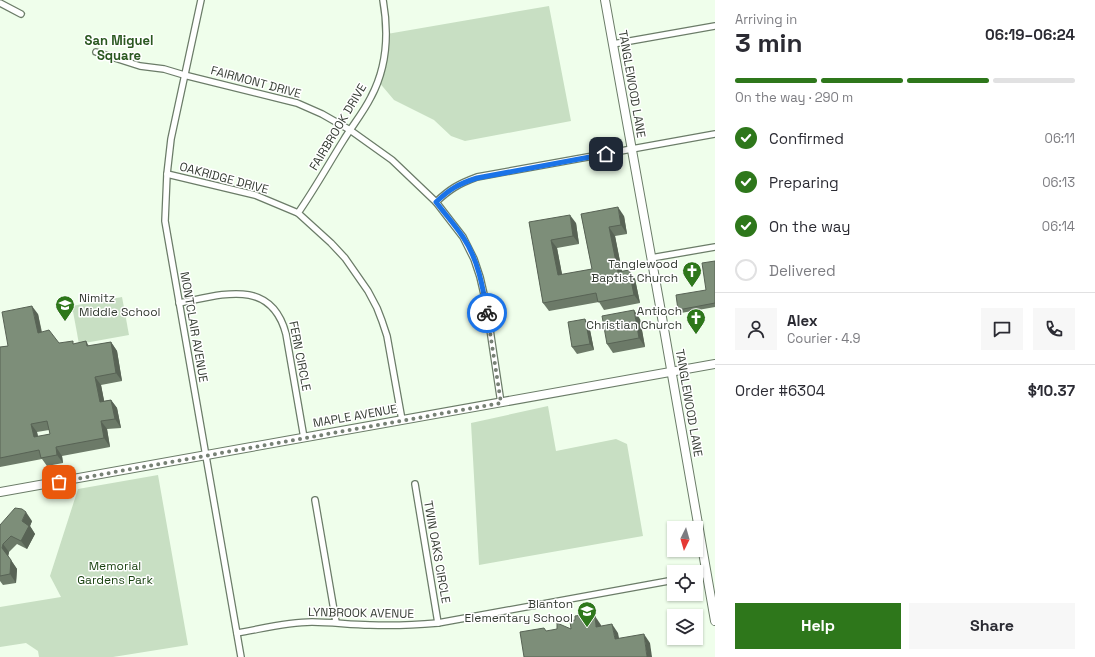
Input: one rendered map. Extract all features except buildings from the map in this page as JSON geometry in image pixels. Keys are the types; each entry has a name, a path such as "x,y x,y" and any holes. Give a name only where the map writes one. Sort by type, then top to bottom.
{"main road":[{"name":"TANGLEWOOD LANE","path":"605,0 715,621"},
{"name":"MAPLE AVENUE","path":"0,492 715,364"}],"street":[{"name":"MONTCLAIR AVENUE","path":"201,0 171,139 167,174 165,221 241,657"},
{"name":"FAIRBROOK DRIVE","path":"298,213 376,88 385,58 387,40 386,14 383,0"},
{"path":"0,3 21,14"},
{"path":"613,44 715,26"},
{"path":"96,52 140,66 164,69 184,75"},
{"name":"FAIRMONT DRIVE","path":"184,75 297,103 322,114 350,130 392,160 436,202 464,237 480,277 486,304 501,403"},
{"path":"436,202 448,191 462,182 477,178 715,134"},
{"name":"OAKRIDGE DRIVE","path":"167,174 255,195 298,213 331,243 345,258 377,308 387,336 402,420"},
{"path":"651,258 715,247"},
{"name":"FERN CIRCLE","path":"179,303 238,293 259,298 276,311 281,318 286,334 304,438"},
{"name":"TWIN OAKS CIRCLE","path":"414,484 438,623"},
{"path":"315,500 336,622"},
{"path":"703,575 707,574"},
{"name":"LYNBROOK AVENUE","path":"237,633 287,624 311,622 412,626 438,623 667,581"}],"green space":[{"path":"549,6 571,121 465,141 451,136 434,120 394,100 378,81 387,34"},
{"path":"122,297 129,335 79,344 72,306"},
{"path":"548,406 556,451 616,439 627,444 643,536 479,565 471,423"},
{"name":"Memorial Gardens Park","path":"158,475 188,645 113,657 39,657 38,651 26,643 0,647 0,607 61,597 50,576 78,489"}],"way so far":[{"path":"59,482 501,403 487,313"}],"place":[{"name":"Tanglewood Baptist Church","path":"692,288"},
{"name":"Nimitz Middle School","path":"65,322"},
{"name":"Antioch Christian Church","path":"696,335"},
{"name":"Blanton Elementary School","path":"587,628"}],"district":[{"name":"San Miguel Square","path":"119,48"}],"route":[{"path":"487,313 480,277 464,237 436,202 448,191 462,182 606,154"}]}
